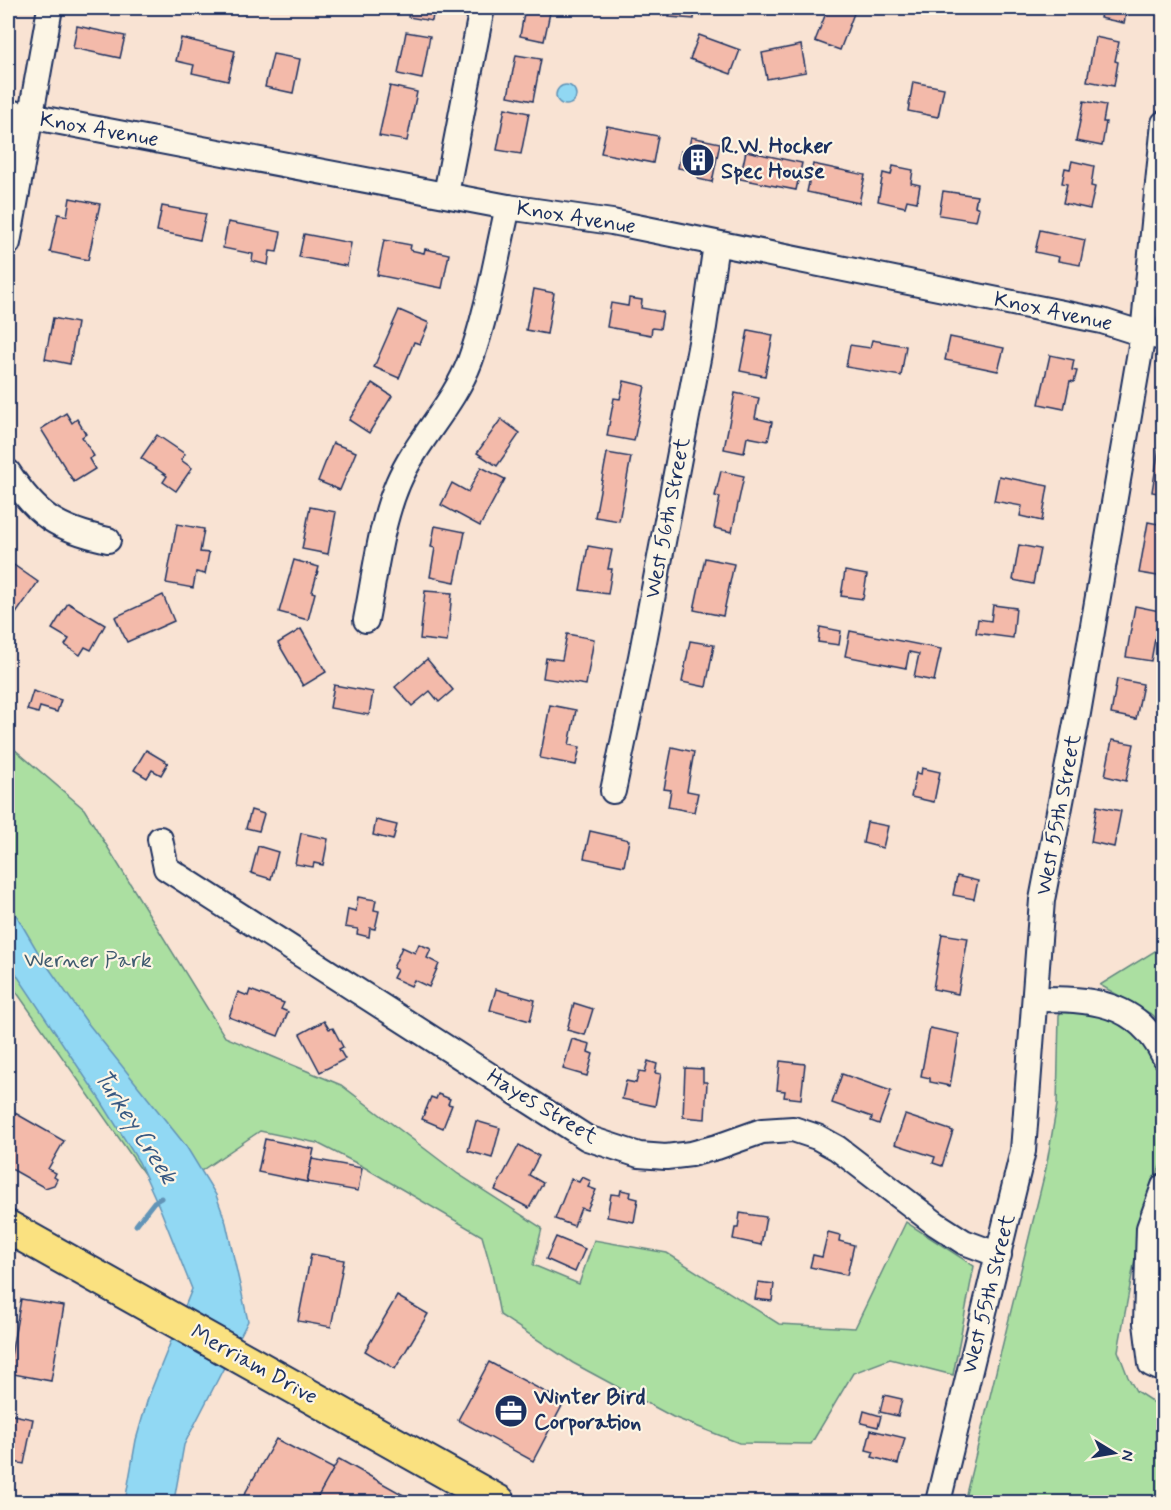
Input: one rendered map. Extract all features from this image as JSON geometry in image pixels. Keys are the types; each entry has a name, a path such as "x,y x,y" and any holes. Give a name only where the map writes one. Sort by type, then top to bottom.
{"main road":[{"name":"Merriam Drive","path":"8,1227 500,1503"}],"street":[{"path":"8,243 19,115 50,8"},
{"path":"446,194 482,8"},
{"name":"Knox Avenue","path":"19,115 508,207 612,222 1102,321 1153,336"},
{"name":"West 55th Street","path":"938,1503 1023,1151 1042,900 1153,336 1164,123"},
{"path":"366,620 386,519 398,483 414,453 451,399 470,362 508,207"},
{"name":"West 56th Street","path":"613,791 702,338 716,244"},
{"path":"8,472 24,496 56,523 77,533 108,540"},
{"name":"Hayes Street","path":"160,839 166,868 587,1138 639,1155 666,1157 691,1154 717,1147 762,1131 792,1130 817,1137 837,1148 936,1224 964,1242 999,1255"},
{"path":"1035,999 1084,999 1112,1006 1135,1019 1157,1042 1164,1056"},
{"path":"1164,1186 1149,1228 1146,1323 1151,1364 1164,1370"}],"green space":[{"name":"Werner Park","path":"8,740 13,748 84,809 225,1037 341,1085 458,1174 542,1228 533,1265 579,1284 594,1240 667,1253 779,1324 855,1328 906,1222 974,1266 953,1375 890,1359 853,1373 811,1444 739,1443 673,1417 573,1363 500,1315 482,1236 362,1166 317,1143 260,1131 161,1198 8,980"},
{"path":"1163,946 1163,1026 1153,1015 1100,985"},
{"path":"1090,1008 1123,1024 1145,1045 1163,1080 1163,1158 1144,1210 1118,1351 1136,1391 1162,1408 1163,1502 964,1502 1046,1168 1057,1105 1059,1015 1063,1009"}],"water":[{"path":"566,85 573,88 576,95 573,102 566,105 559,102 556,95 559,88"},
{"name":"Turkey Creek","path":"8,901 39,954 86,1021 186,1146 216,1195 226,1223 248,1321 184,1445 175,1495 178,1502 127,1502 126,1496 136,1440 148,1398 192,1289 139,1162 8,962"}],"building":[{"path":"8,8 12,8 8,27"},
{"path":"222,8 245,8 243,13"},
{"path":"410,8 434,8 432,21 408,17"},
{"path":"525,8 551,8 544,41 520,36"},
{"path":"670,8 695,8 694,19 669,17"},
{"path":"828,8 856,8 840,50 815,41"},
{"path":"1102,8 1127,8 1124,23 1100,18"},
{"path":"77,26 125,36 120,58 73,48"},
{"path":"406,32 430,36 422,79 398,74"},
{"path":"699,35 740,50 731,74 690,59"},
{"path":"1095,37 1119,42 1115,61 1118,62 1114,86 1087,81"},
{"path":"181,38 235,51 228,81 192,73 194,65 176,61"},
{"path":"801,45 806,72 767,79 762,53"},
{"path":"273,54 300,59 293,93 265,87"},
{"path":"516,55 541,59 533,101 508,96"},
{"path":"913,82 944,88 938,117 908,111"},
{"path":"390,86 417,92 407,141 379,136"},
{"path":"1084,101 1106,105 1102,146 1076,141"},
{"path":"505,108 529,113 521,154 497,150"},
{"path":"607,126 658,136 653,163 601,153"},
{"name":"R.W. Hocker Spec House","path":"691,137 720,143 712,182 698,179 699,172 678,168 681,151 688,152"},
{"path":"746,151 802,163 796,190 740,179"},
{"path":"1072,161 1094,166 1091,186 1095,187 1090,209 1063,203 1067,184 1062,183 1065,168 1070,169"},
{"path":"813,164 865,175 859,203 807,192"},
{"path":"893,166 913,170 911,183 920,185 917,202 907,200 905,207 878,201 883,173 891,175"},
{"path":"943,191 977,196 975,206 979,208 976,221 939,215"},
{"path":"70,198 100,204 88,260 50,252 58,214 67,216"},
{"path":"162,206 206,214 200,240 157,231"},
{"path":"228,222 281,232 277,252 270,251 268,265 252,261 253,254 223,248"},
{"path":"1040,230 1085,240 1080,265 1058,261 1059,257 1035,252"},
{"path":"304,234 351,243 347,266 299,257"},
{"path":"384,240 411,245 410,250 424,253 425,249 449,254 442,288 377,275"},
{"path":"534,289 554,293 547,334 526,330"},
{"path":"629,298 642,300 641,308 663,312 660,329 652,328 651,335 607,327 611,303 628,306"},
{"path":"399,310 429,323 420,344 414,342 399,378 374,367"},
{"path":"53,318 77,323 70,364 45,359"},
{"path":"748,330 773,335 765,376 740,371"},
{"path":"950,337 1004,348 998,371 945,360"},
{"path":"872,340 906,346 901,376 846,367 850,345 870,348"},
{"path":"1050,355 1074,360 1072,370 1077,371 1074,382 1070,381 1064,409 1039,404"},
{"path":"624,381 645,386 634,441 607,436 614,398 620,399"},
{"path":"372,383 392,396 369,433 349,420"},
{"path":"735,393 759,398 755,418 772,422 768,441 747,437 744,453 724,449"},
{"path":"66,413 72,423 77,419 86,434 82,437 94,456 89,459 95,469 74,482 41,429"},
{"path":"501,419 520,433 497,466 477,453"},
{"path":"157,435 185,454 181,460 192,468 176,491 163,482 167,476 141,458"},
{"path":"1160,441 1164,442 1164,494 1152,492"},
{"path":"333,443 356,452 340,490 318,481"},
{"path":"607,453 631,457 619,521 595,517"},
{"path":"481,467 505,479 480,526 441,505 452,483 468,492"},
{"path":"721,471 744,476 732,532 714,528 720,497 715,496"},
{"path":"999,476 1048,486 1042,521 1020,516 1022,506 994,501"},
{"path":"310,507 336,512 328,554 302,549"},
{"path":"1148,522 1164,525 1164,577 1139,573"},
{"path":"177,524 204,529 200,552 209,553 205,574 196,572 193,588 166,583"},
{"path":"435,526 465,532 455,582 430,577 435,548 431,547"},
{"path":"1019,545 1040,549 1033,584 1013,580"},
{"path":"588,546 612,550 608,569 612,569 608,594 580,590"},
{"path":"705,558 734,564 723,616 694,610"},
{"path":"294,560 319,567 308,620 279,612"},
{"path":"8,561 38,582 13,618 8,614"},
{"path":"845,571 867,575 863,599 841,596"},
{"path":"425,591 452,593 447,642 420,639"},
{"path":"163,595 174,621 127,642 115,617"},
{"path":"68,603 105,625 91,650 85,647 80,655 65,645 69,639 52,629"},
{"path":"993,605 1016,608 1013,638 976,633 978,619 991,621"},
{"path":"1135,606 1160,611 1151,661 1126,657"},
{"path":"820,627 841,631 839,645 818,642"},
{"path":"301,629 326,672 303,686 278,643"},
{"path":"850,631 941,649 934,681 914,677 919,654 909,652 906,668 845,656"},
{"path":"567,634 594,639 586,685 543,678 546,658 562,660"},
{"path":"690,641 714,645 706,687 682,682"},
{"path":"427,659 453,690 439,702 430,691 412,706 395,687"},
{"path":"1117,679 1143,684 1136,719 1111,714"},
{"path":"334,685 373,692 369,715 330,708"},
{"path":"33,691 61,700 57,712 40,707 38,713 27,710"},
{"path":"550,705 576,710 569,745 580,747 576,765 540,758"},
{"path":"1112,740 1134,744 1126,781 1105,776"},
{"path":"672,747 694,752 687,791 698,793 694,812 668,807 671,790 664,789"},
{"path":"146,750 168,763 161,775 152,770 147,778 134,770"},
{"path":"922,768 940,772 934,802 911,797 916,773 921,774"},
{"path":"1097,806 1121,811 1114,847 1091,842"},
{"path":"251,810 264,814 259,831 246,828"},
{"path":"376,820 397,825 393,840 373,835"},
{"path":"867,822 888,826 883,848 863,843"},
{"path":"590,831 629,840 624,866 584,858"},
{"path":"301,833 328,839 323,865 314,863 313,867 295,864"},
{"path":"258,846 278,852 271,879 251,873"},
{"path":"957,876 978,881 974,899 953,895"},
{"path":"358,897 376,900 374,910 379,911 375,929 370,928 369,937 357,934 358,929 345,927 348,909 356,911"},
{"path":"942,934 968,938 958,994 933,989"},
{"path":"419,944 431,949 427,958 439,964 429,987 414,980 411,986 393,978 397,970 393,968 402,947 415,953"},
{"path":"496,989 535,1000 530,1021 490,1010"},
{"path":"250,990 284,1003 281,1009 288,1012 278,1036 229,1017 238,992 248,996"},
{"path":"574,1003 593,1009 585,1035 567,1030"},
{"path":"324,1021 329,1029 333,1028 343,1047 339,1049 345,1059 320,1072 300,1034"},
{"path":"930,1028 959,1034 950,1086 930,1082 930,1078 921,1076"},
{"path":"572,1039 590,1044 588,1052 593,1054 587,1076 563,1069"},
{"path":"648,1061 657,1064 655,1073 661,1074 655,1106 622,1099 626,1081 636,1083 639,1071 645,1072"},
{"path":"780,1061 805,1064 801,1099 784,1097 785,1091 777,1090"},
{"path":"685,1068 703,1069 703,1082 707,1082 705,1119 683,1117"},
{"path":"842,1074 891,1091 879,1124 871,1121 872,1117 832,1103"},
{"path":"438,1094 450,1099 448,1104 452,1105 443,1128 422,1119 431,1097 436,1099"},
{"path":"8,1109 64,1141 48,1169 56,1173 54,1177 57,1179 54,1185 45,1188 8,1167"},
{"path":"905,1115 953,1131 942,1166 933,1163 935,1157 895,1144"},
{"path":"476,1121 500,1128 492,1158 468,1151"},
{"path":"265,1139 314,1149 307,1182 258,1172"},
{"path":"519,1145 539,1156 529,1175 543,1183 529,1208 495,1190"},
{"path":"312,1159 362,1168 358,1191 307,1182"},
{"path":"582,1177 591,1181 588,1187 596,1190 587,1210 581,1208 574,1226 555,1219 571,1179 579,1182"},
{"path":"621,1190 631,1192 630,1197 638,1199 634,1222 607,1217 611,1194 620,1195"},
{"path":"740,1213 766,1217 761,1245 733,1239 735,1228 738,1228"},
{"path":"828,1232 840,1235 839,1241 854,1245 847,1275 810,1267 813,1255 822,1257"},
{"path":"556,1237 585,1249 575,1272 546,1259"},
{"path":"311,1254 344,1260 331,1327 298,1321"},
{"path":"758,1282 774,1284 772,1301 755,1299"},
{"path":"397,1296 428,1314 395,1369 365,1351"},
{"path":"21,1299 64,1306 51,1381 8,1373"},
{"name":"Winter Bird Corporation","path":"489,1362 564,1402 533,1461 458,1420"},
{"path":"884,1395 902,1399 898,1416 880,1412"},
{"path":"864,1411 881,1416 878,1427 861,1423"},
{"path":"8,1414 33,1419 24,1464 8,1461"},
{"path":"871,1430 905,1438 898,1464 872,1457 874,1452 866,1450"},
{"path":"276,1439 334,1469 315,1502 240,1502"},
{"path":"339,1459 409,1498 407,1502 315,1502"}],"waterway":[{"name":"Turkey Creek","path":"136,1225 154,1202 161,1198"}],"place":[{"name":"R.W. Hocker Spec House","path":"698,160"},
{"name":"Winter Bird Corporation","path":"511,1411"}]}
